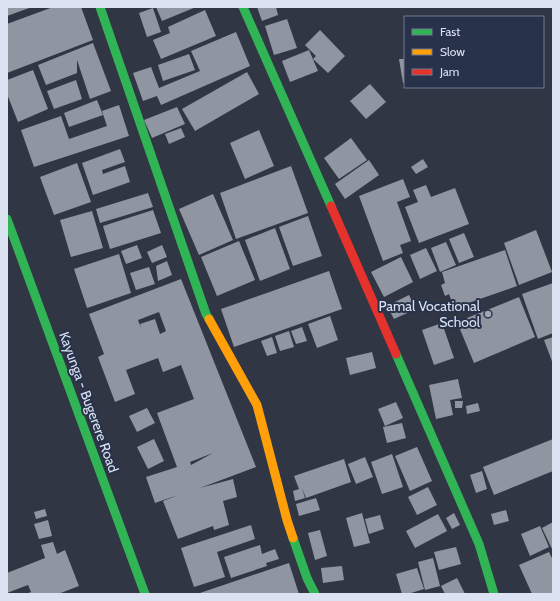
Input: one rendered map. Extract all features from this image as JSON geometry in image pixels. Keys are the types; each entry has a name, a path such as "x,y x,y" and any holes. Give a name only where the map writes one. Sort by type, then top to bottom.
{"street":[{"path":"100,7 206,314 257,405 287,520 307,578 315,594"},
{"path":"243,7 479,544 494,594"},
{"name":"Kayunga - Bugerere Road","path":"7,219 145,594"}],"building":[{"path":"7,7 32,7 7,16"},
{"path":"53,7 81,7 93,40 7,73 7,24"},
{"path":"156,7 196,7 162,21"},
{"path":"257,7 276,7 278,15 262,21"},
{"path":"153,8 161,32 147,37 139,13"},
{"path":"205,10 216,36 161,59 153,40 170,33 168,27"},
{"path":"287,19 297,48 274,55 265,26"},
{"path":"320,30 345,56 328,73 313,59 316,56 305,45"},
{"path":"236,32 250,66 161,105 157,96 143,101 133,73 151,67 159,88 200,71 191,51"},
{"path":"93,43 111,91 90,99 77,60 77,73 46,85 38,65"},
{"path":"309,50 318,71 290,82 282,61"},
{"path":"189,54 195,70 163,81 158,65"},
{"path":"399,59 404,59 403,83"},
{"path":"33,70 48,109 18,122 7,94 7,80"},
{"path":"247,72 259,94 195,131 182,109"},
{"path":"76,80 82,99 54,109 47,91"},
{"path":"370,84 386,102 366,119 350,101"},
{"path":"97,100 103,115 69,127 64,113"},
{"path":"119,105 129,136 34,167 21,130 61,116 69,139 107,126 102,111"},
{"path":"177,107 185,124 152,138 144,120"},
{"path":"181,128 185,137 169,144 165,134"},
{"path":"259,130 274,166 245,179 230,143"},
{"path":"351,138 367,160 339,179 324,158"},
{"path":"120,149 125,162 102,170 103,174 125,166 130,182 93,195 82,163"},
{"path":"423,159 428,167 416,174 411,167"},
{"path":"369,160 379,175 345,199 335,184"},
{"path":"77,163 91,202 54,215 40,177"},
{"path":"291,166 308,213 236,239 220,193"},
{"path":"403,179 410,197 397,202 411,241 400,245 403,253 383,261 359,196"},
{"path":"426,185 431,197 455,188 469,224 419,243 405,207 418,202 413,190"},
{"path":"148,193 153,207 100,223 96,209"},
{"path":"213,194 233,240 199,255 179,209"},
{"path":"153,210 161,233 110,249 103,226"},
{"path":"92,211 103,248 71,257 60,220"},
{"path":"308,216 322,256 293,266 279,227"},
{"path":"275,228 290,269 260,281 245,240"},
{"path":"536,230 552,272 519,285 504,243"},
{"path":"464,233 474,257 459,263 449,239"},
{"path":"239,241 255,280 217,296 201,257"},
{"path":"446,242 456,265 440,272 431,248"},
{"path":"137,245 142,258 126,264 121,251"},
{"path":"162,245 167,257 152,263 147,252"},
{"path":"426,248 437,271 420,279 410,255"},
{"path":"505,250 517,286 454,308 449,294 445,296 441,285 445,283 442,272"},
{"path":"119,254 131,293 87,308 74,269"},
{"path":"401,257 413,282 384,297 371,272"},
{"path":"167,261 172,275 158,281 156,266"},
{"path":"149,267 155,284 136,290 130,273"},
{"path":"329,271 342,309 234,347 221,309"},
{"path":"181,279 256,467 200,488 233,479 237,497 223,501 229,525 214,530 213,526 178,539 163,501 178,495 155,503 146,477 177,467 157,413 194,399 181,365 163,372 158,358 126,370 135,394 115,402 98,357 104,354 89,314","holes":["159,312 166,331 160,334 155,319 140,324 141,328 138,320","213,453 191,465 190,462"]},
{"path":"553,283 553,333 538,339 522,294"},
{"path":"409,295 416,309 394,319 387,306"},
{"path":"519,297 535,337 474,363 457,322"},
{"path":"330,316 338,340 317,348 308,324"},
{"path":"442,323 454,358 434,365 422,330"},
{"path":"302,327 307,341 296,344 291,331"},
{"path":"289,331 294,347 280,351 275,336"},
{"path":"272,337 277,353 267,356 261,341"},
{"path":"553,337 553,364 544,340"},
{"path":"372,352 376,368 350,375 346,358"},
{"path":"458,379 462,398 450,400 453,415 436,419 429,385"},
{"path":"455,401 463,401 462,408 455,408"},
{"path":"396,402 403,418 385,426 378,409"},
{"path":"478,403 480,411 467,414 466,406"},
{"path":"147,408 155,423 137,432 129,416"},
{"path":"402,423 406,438 387,443 383,427"},
{"path":"154,439 164,461 148,469 137,447"},
{"path":"553,439 553,471 494,495 483,467"},
{"path":"417,447 432,481 410,491 395,456"},
{"path":"392,454 403,487 382,494 371,462"},
{"path":"365,457 373,477 356,484 348,464"},
{"path":"344,459 351,482 306,498 302,488 305,498 295,501 293,491 299,489 294,476"},
{"path":"482,471 487,489 476,493 470,475"},
{"path":"428,487 437,505 417,515 408,497"},
{"path":"316,498 320,510 299,516 296,504"},
{"path":"45,509 47,516 36,519 34,512"},
{"path":"506,510 509,521 494,525 491,514"},
{"path":"362,513 370,543 354,547 346,518"},
{"path":"454,513 460,525 452,529 446,518"},
{"path":"438,514 447,531 415,548 406,531"},
{"path":"380,515 384,529 369,534 365,519"},
{"path":"48,520 52,536 39,539 34,524"},
{"path":"553,522 553,551 542,528"},
{"path":"251,525 255,539 217,552 225,577 194,587 181,548"},
{"path":"540,526 549,547 530,556 521,534"},
{"path":"320,530 327,556 315,560 308,533"},
{"path":"53,542 57,554 65,550 79,586 58,594 26,594 31,592 28,585 7,593 7,573 45,558 41,545"},
{"path":"260,545 262,554 275,549 279,559 266,563 267,566 231,578 224,557"},
{"path":"456,547 461,564 439,570 434,552"},
{"path":"549,552 553,560 553,594 532,594 519,565"},
{"path":"433,558 440,586 425,590 418,562"},
{"path":"289,563 299,594 197,594"},
{"path":"342,566 344,580 323,583 321,568"},
{"path":"417,568 424,589 408,594 402,594 396,574"},
{"path":"457,578 465,594 445,594 441,586"}],"traffic: fast":[{"path":"100,7 209,319"},
{"path":"243,7 331,206"},
{"path":"7,219 145,594"},
{"path":"396,354 479,544 494,594"},
{"path":"293,538 307,578 315,594"}],"traffic: slow":[{"path":"209,319 257,405 293,538"}],"traffic: jam":[{"path":"331,206 396,354"}],"place":[{"name":"Pamal Vocational School","path":"488,314"}]}
